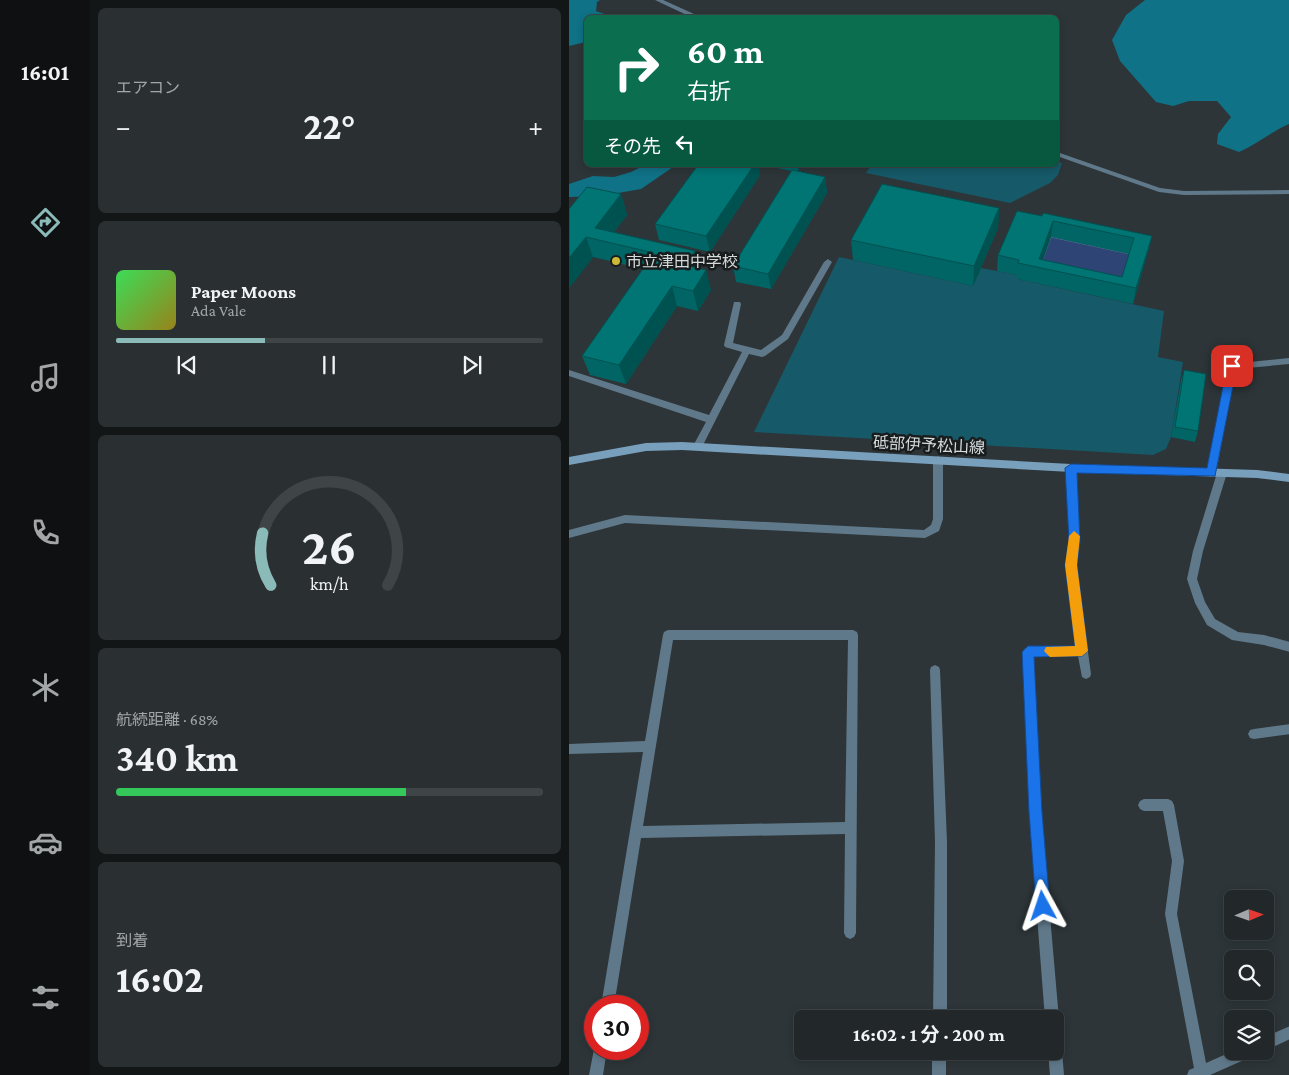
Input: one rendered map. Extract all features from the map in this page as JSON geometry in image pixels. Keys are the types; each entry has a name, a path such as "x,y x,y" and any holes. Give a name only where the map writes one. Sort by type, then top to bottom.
{"main road":[{"name":"砥部伊予松山線","path":"569,462 646,448 698,446 1071,468 1222,473 1289,478"}],"street":[{"path":"658,0 693,15"},
{"path":"1059,155 1159,190 1184,193 1289,192"},
{"path":"737,304 728,345 762,354 785,337 827,262"},
{"path":"698,446 747,350"},
{"path":"1211,473 1232,366 1289,361"},
{"path":"569,373 711,420"},
{"path":"569,534 625,519 925,534 935,528 938,518 938,460"},
{"path":"1071,468 1075,541 1071,565 1086,674"},
{"path":"1222,473 1198,551 1192,579 1200,603 1211,622 1236,637 1264,640 1289,647"},
{"path":"609,995 668,635 853,635 850,933"},
{"path":"1051,1010 1035,812 1028,652 1082,651"},
{"path":"935,670 941,842 940,1010"},
{"path":"1254,734 1289,729"},
{"path":"569,749 649,746"},
{"path":"1144,804 1168,805 1178,861 1171,914 1198,1073 1228,1060"},
{"path":"635,832 851,828"},
{"path":"1274,1040 1289,1032"},
{"path":"596,1075 598,1060"},
{"path":"939,1060 939,1075"},
{"path":"1056,1060 1057,1075"}],"shaded area":[{"path":"569,0 600,0 597,2 596,11 607,15 584,15 584,42 569,46"},
{"path":"1145,0 1289,0 1289,124 1239,152 1217,144 1218,134 1231,117 1217,101 1189,101 1173,106 1156,102 1120,61 1112,40 1126,15"},
{"path":"1059,162 1062,163 1058,175 1050,183 1010,203 866,173 870,167 1059,167"},
{"path":"641,167 673,167 641,189 601,196 569,197 569,184 593,176 614,177"},
{"path":"1051,237 1130,254 1119,293 1037,275"},
{"path":"839,257 973,286 981,268 1018,275 1017,279 1164,311 1158,357 1183,362 1171,437 1166,449 1153,455 754,432"}],"building":[{"path":"697,167 753,167 706,236 655,224"},
{"path":"792,170 825,177 768,274 733,266"},
{"path":"882,184 999,208 974,266 851,240"},
{"path":"587,187 621,194 595,228 695,251 685,265 706,270 693,291 672,286 619,365 582,356 654,253 586,237 569,258 569,209"},
{"path":"1017,211 1042,216 1043,213 1152,236 1136,288 1018,263 1019,260 998,255","holes":["1053,221 1134,238 1122,277 1039,259"]},
{"path":"1184,370 1206,374 1198,431 1175,427"}],"slow traffic":[{"path":"1050,651 1082,651 1071,565 1075,541 1074,536"}],"place":[{"name":"市立津田中学校","path":"616,261"}],"route":[{"path":"1043,906 1035,812 1028,652 1082,651 1071,565 1075,541 1071,468 1211,473 1232,366"}]}
